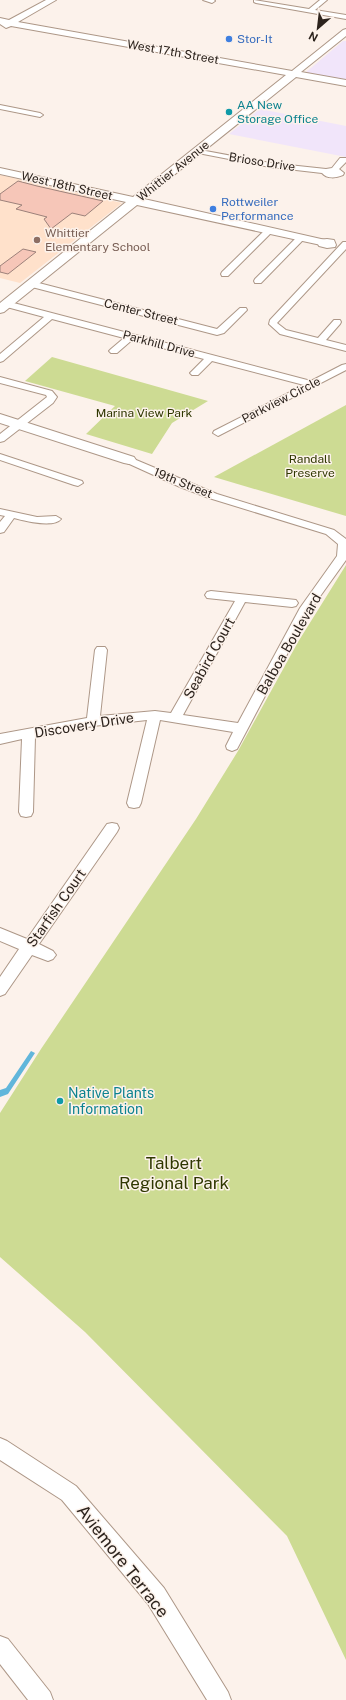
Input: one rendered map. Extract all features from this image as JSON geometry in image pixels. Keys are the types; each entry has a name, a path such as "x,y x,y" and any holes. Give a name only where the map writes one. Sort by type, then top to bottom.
{"street":[{"path":"0,28 52,0"},
{"path":"310,11 324,0"},
{"path":"255,1 310,11 343,15"},
{"name":"West 17th Street","path":"0,20 346,83"},
{"name":"Whittier Avenue","path":"3,306 346,32"},
{"path":"0,106 40,115"},
{"name":"Brioso Drive","path":"198,151 270,165 333,172 346,176"},
{"path":"333,172 343,160 346,160"},
{"name":"West 18th Street","path":"0,171 327,244 344,246"},
{"path":"225,274 269,231"},
{"path":"258,281 301,238"},
{"path":"344,246 273,322 275,327 283,332 346,348"},
{"name":"Center Street","path":"31,284 218,332 221,331 243,310"},
{"name":"Parkhill Drive","path":"3,306 130,336 312,384"},
{"path":"0,359 50,316"},
{"path":"320,341 337,322"},
{"path":"114,351 130,336"},
{"path":"195,373 210,357"},
{"name":"Parkview Circle","path":"218,433 345,367"},
{"path":"0,380 49,393 52,397 50,401 0,439"},
{"name":"19th Street","path":"0,418 129,460 184,485 213,496 330,532 344,543"},
{"path":"0,457 78,482"},
{"path":"0,512 37,520 56,519"},
{"path":"0,530 11,515"},
{"name":"Balboa Boulevard","path":"232,746 240,728 306,608 343,556 344,543"},
{"name":"Seabird Court","path":"211,595 292,603"},
{"name":"Seabird Court","path":"175,717 242,598"},
{"path":"93,721 101,650"},
{"path":"134,802 155,715"},
{"name":"Discovery Drive","path":"0,739 93,721 155,715 240,728"},
{"path":"26,812 29,733"},
{"name":"Starfish Court","path":"0,989 112,828"},
{"path":"0,934 48,955"},
{"name":"Aviemore Terrace","path":"0,1448 69,1493 156,1596 220,1700"},
{"path":"0,1647 42,1700"}],"shaded area":[{"path":"343,41 346,41 346,80 305,73"},
{"path":"260,109 346,126 346,157 229,134"},
{"name":"Whittier Elementary School","path":"0,175 122,203 20,283 0,278"}],"green space":[{"name":"Marina View Park","path":"52,357 208,401 172,423 152,454 86,434 115,406 25,381"},
{"name":"Randall Preserve","path":"346,405 346,516 214,477"},
{"name":"Talbert Regional Park","path":"346,565 346,1660 287,1536 85,1332 0,1257 0,1113 41,1049 196,819 238,751 298,642"}],"water":[{"path":"31,1051 35,1053 8,1094 0,1097 0,1090 6,1088"}],"building":[{"path":"18,181 103,201 85,216 72,213 51,229 44,219 47,217 16,209 22,205 0,200 0,194"},
{"path":"23,249 36,252 8,274 0,272 0,266"}],"place":[{"name":"Stor-It","path":"229,39"},
{"name":"AA New Storage Office","path":"229,112"},
{"name":"Rottweiler Performance","path":"213,209"},
{"name":"Whittier Elementary School","path":"37,240"},
{"name":"Native Plants Information","path":"60,1101"}]}
